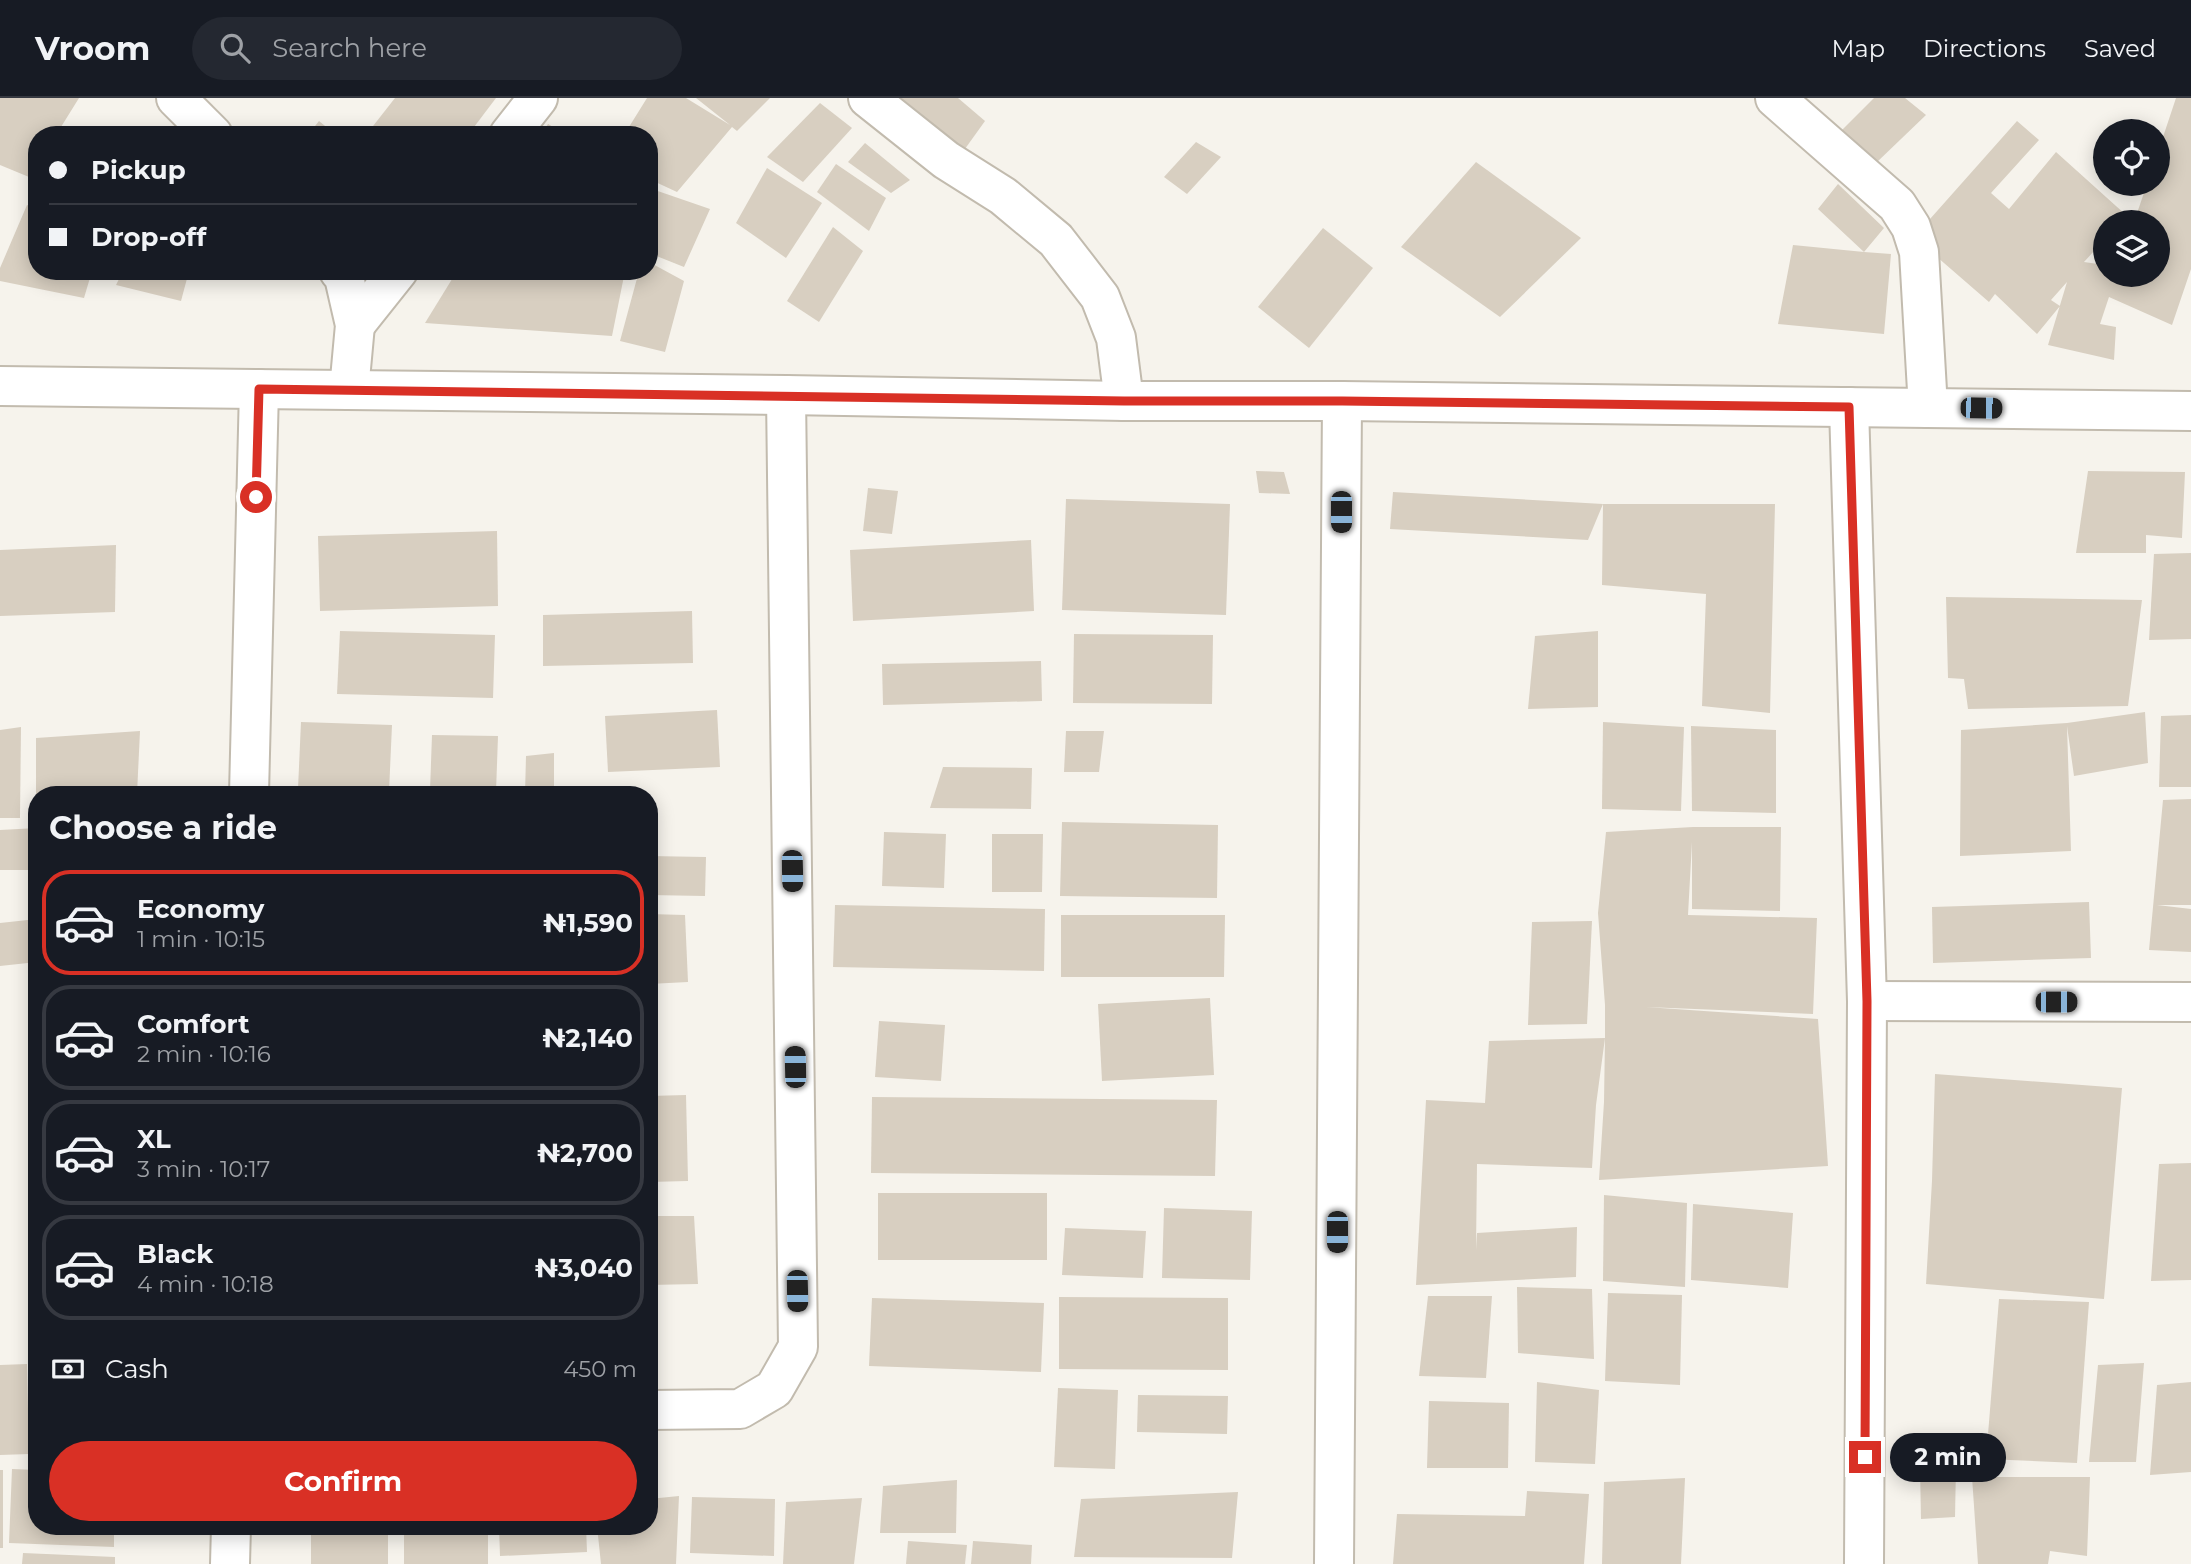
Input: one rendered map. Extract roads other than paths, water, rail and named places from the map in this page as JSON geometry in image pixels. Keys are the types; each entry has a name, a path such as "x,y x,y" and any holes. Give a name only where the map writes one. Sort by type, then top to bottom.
{"street":[{"path":"176,98 204,126"},
{"path":"516,126 538,98"},
{"path":"868,98 946,160 1003,196 1056,240 1100,297 1116,338 1124,401"},
{"path":"1775,98 1897,205 1911,227 1919,252 1928,408"},
{"path":"345,280 355,325 349,390"},
{"path":"355,325 391,280"},
{"path":"0,386 1124,401 2191,411"},
{"path":"249,786 259,389"},
{"path":"658,1410 740,1409 774,1389 798,1347 786,395"},
{"path":"1334,1564 1342,401"},
{"path":"1849,407 1867,1001 1864,1564"},
{"path":"1867,1001 2191,1002"},
{"path":"230,1564 231,1535"}]}
